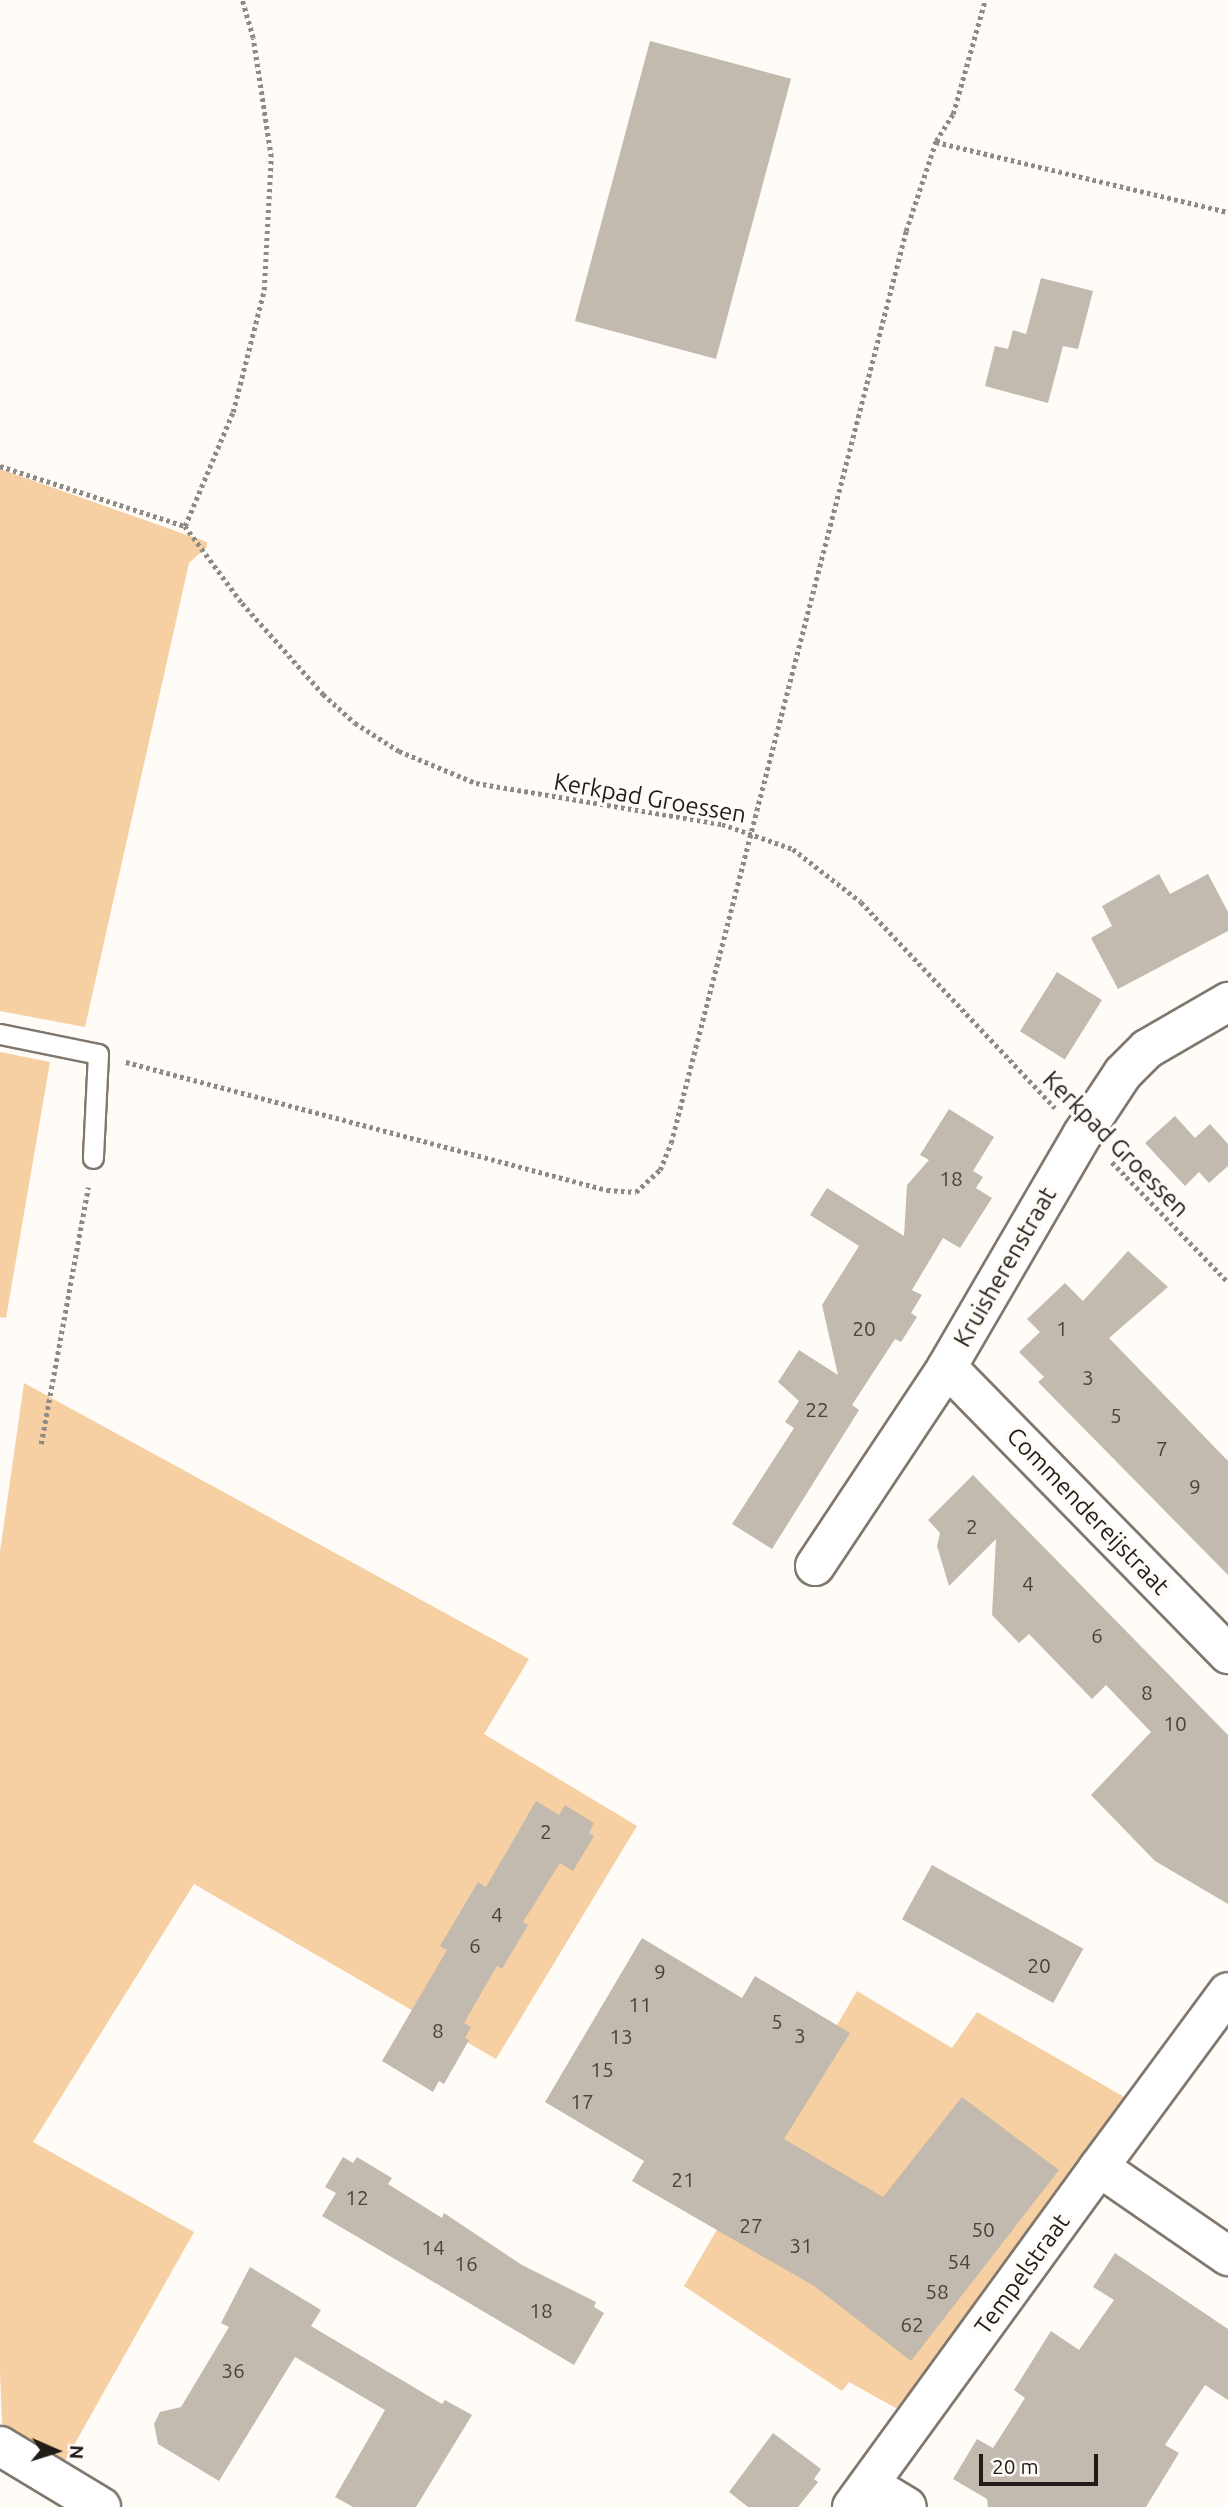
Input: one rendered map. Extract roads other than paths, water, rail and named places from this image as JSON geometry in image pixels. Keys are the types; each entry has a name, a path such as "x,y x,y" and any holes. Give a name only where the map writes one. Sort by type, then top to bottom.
{"street":[{"name":"Kruisherenstraat","path":"814,1566 947,1367 1082,1135 1123,1073 1147,1049 1228,1002"},
{"name":"Commendereijstraat","path":"947,1367 1228,1654"},
{"path":"1228,1992 1099,2167 1228,2256"},
{"name":"Tempelstraat","path":"861,2496 1099,2167"},
{"path":"0,2446 101,2507"},
{"path":"861,2496 907,2507"}],"lane":[{"path":"0,1034 98,1054 93,1158"}]}
